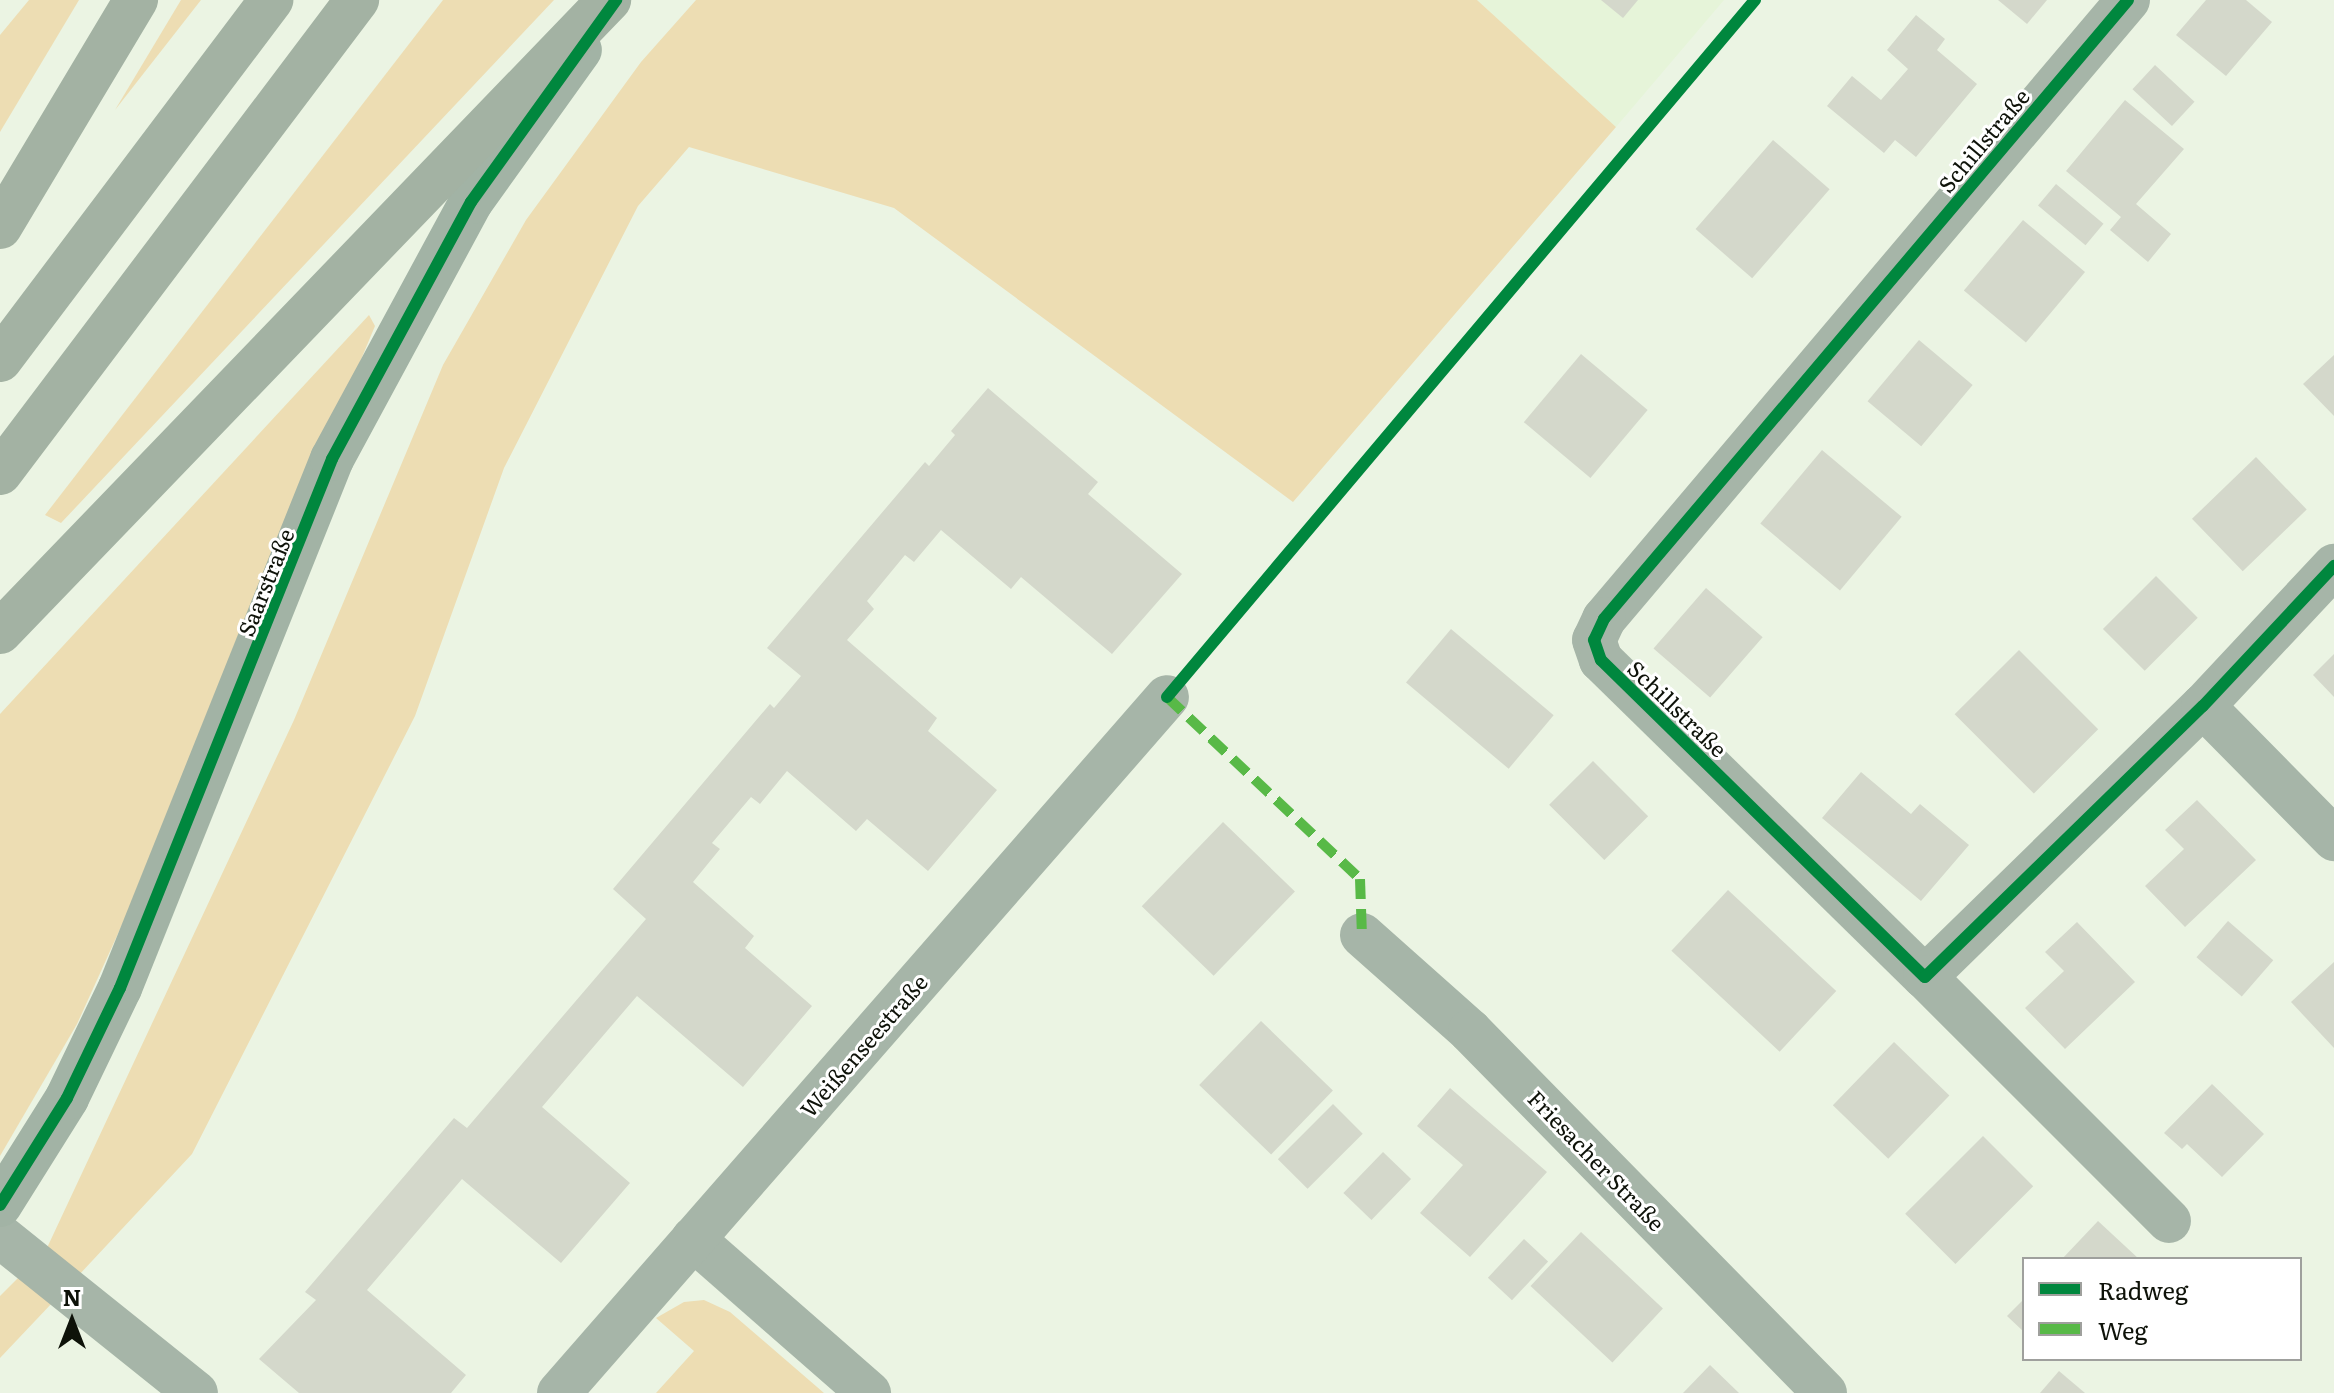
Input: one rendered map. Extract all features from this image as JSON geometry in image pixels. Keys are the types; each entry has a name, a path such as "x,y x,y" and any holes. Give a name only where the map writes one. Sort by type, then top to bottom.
{"highway":[{"path":"0,227 136,0"},
{"path":"0,360 271,0"},
{"path":"0,473 357,0"},
{"path":"0,632 609,0"}],"main road":[{"name":"Saarstraße","path":"0,1205 67,1098 120,988 332,459 471,202 616,0"}],"street":[{"name":"Schillstraße","path":"2128,0 1604,619 1594,640 1601,660 2169,1221"},
{"path":"1925,977 2203,706 2334,566"},
{"name":"Weißenseestraße","path":"559,1393 1167,697"},
{"path":"2203,706 2334,839"},
{"name":"Friesacher Straße","path":"1362,935 1470,1031 1825,1393"},
{"path":"0,1236 196,1393"},
{"path":"693,1239 869,1393"}],"shaded area":[{"path":"29,0 79,0 0,132 0,35"},
{"path":"181,0 201,0 115,110"},
{"path":"443,0 554,0 61,523 45,515"},
{"path":"696,0 1477,0 1616,127 1293,502 894,208 689,147 638,206 504,468 415,716 192,1154 78,1276 46,1250 294,720 443,365 526,220 641,62"},
{"path":"1477,0 1724,0 1616,127"},
{"path":"369,315 375,326 155,852 77,1024 0,1156 0,714"},
{"path":"24,1272 53,1302 0,1358 0,1296"},
{"path":"704,1300 730,1312 824,1393 656,1393 694,1351 656,1318 684,1302"}],"building":[{"path":"1601,0 1638,0 1623,18"},
{"path":"1998,0 2047,0 2027,24"},
{"path":"2206,0 2246,0 2272,22 2226,76 2176,35"},
{"path":"1916,15 1945,39 1937,50 1977,84 1916,157 1895,140 1884,153 1827,106 1852,76 1881,100 1908,69 1887,50"},
{"path":"2155,65 2194,102 2172,126 2132,89"},
{"path":"2125,100 2184,149 2136,204 2171,234 2148,262 2110,230 2121,217 2066,171"},
{"path":"1773,140 1830,189 1752,278 1696,229"},
{"path":"2056,184 2103,224 2085,245 2038,205"},
{"path":"2023,220 2085,272 2026,343 1964,290"},
{"path":"1919,340 1973,385 1921,446 1868,401"},
{"path":"1581,354 1648,410 1590,478 1524,422"},
{"path":"2334,355 2334,416 2303,384"},
{"path":"988,388 1098,482 1088,494 1182,574 1112,654 1021,577 1011,589 941,530 914,562 905,555 867,601 874,609 847,640 937,718 928,731 997,790 928,871 867,819 856,831 787,771 760,804 751,797 712,843 720,849 693,882 754,936 745,948 812,1006 743,1087 637,996 542,1107 630,1183 561,1263 462,1179 367,1290 466,1375 451,1393 299,1393 259,1359 316,1300 305,1292 454,1118 467,1128 646,919 613,889 770,704 774,708 801,676 767,648 925,462 929,466 955,435 951,431"},
{"path":"1822,450 1902,517 1840,590 1760,524"},
{"path":"2256,457 2307,510 2243,571 2192,519"},
{"path":"2156,576 2198,618 2145,671 2103,629"},
{"path":"1706,588 1763,637 1710,698 1654,648"},
{"path":"1451,629 1554,715 1509,769 1406,683"},
{"path":"2019,650 2098,729 2034,794 1955,714"},
{"path":"2334,654 2334,697 2313,675"},
{"path":"1593,761 1648,816 1604,860 1549,805"},
{"path":"1861,772 1911,814 1920,804 1969,845 1921,901 1822,818"},
{"path":"2197,800 2256,860 2185,927 2145,886 2184,849 2165,830"},
{"path":"1223,822 1295,891 1214,976 1142,906"},
{"path":"1728,890 1836,991 1780,1052 1671,951"},
{"path":"2228,921 2273,960 2242,997 2197,957"},
{"path":"2077,922 2135,982 2065,1049 2025,1008 2064,971 2045,952"},
{"path":"2334,962 2334,1048 2291,1002"},
{"path":"1261,1021 1333,1090 1271,1154 1199,1085"},
{"path":"1894,1042 1949,1095 1888,1159 1833,1105"},
{"path":"2212,1084 2264,1134 2222,1177 2187,1144 2182,1149 2164,1133"},
{"path":"1450,1088 1547,1172 1470,1257 1420,1213 1463,1165 1417,1126"},
{"path":"1333,1104 1363,1134 1308,1189 1278,1159"},
{"path":"1983,1136 2033,1186 1955,1264 1905,1214"},
{"path":"1383,1152 1411,1179 1371,1220 1343,1193"},
{"path":"2098,1221 2137,1257 2064,1257"},
{"path":"1581,1232 1663,1308 1612,1363 1531,1286"},
{"path":"1524,1239 1548,1262 1512,1300 1488,1278"},
{"path":"2022,1301 2022,1330 2007,1316"},
{"path":"1710,1365 1739,1393 1683,1393"},
{"path":"2059,1371 2085,1393 2040,1393"}],"marked path":[{"path":"1171,692 1167,697 1360,879 1362,935"}],"cycle path":[{"path":"0,1205 67,1098 120,988 332,459 471,202 616,0"},
{"path":"1167,697 1755,0"},
{"path":"2128,0 1604,619 1594,640 1601,660 1925,977 2203,706 2334,566"}]}
